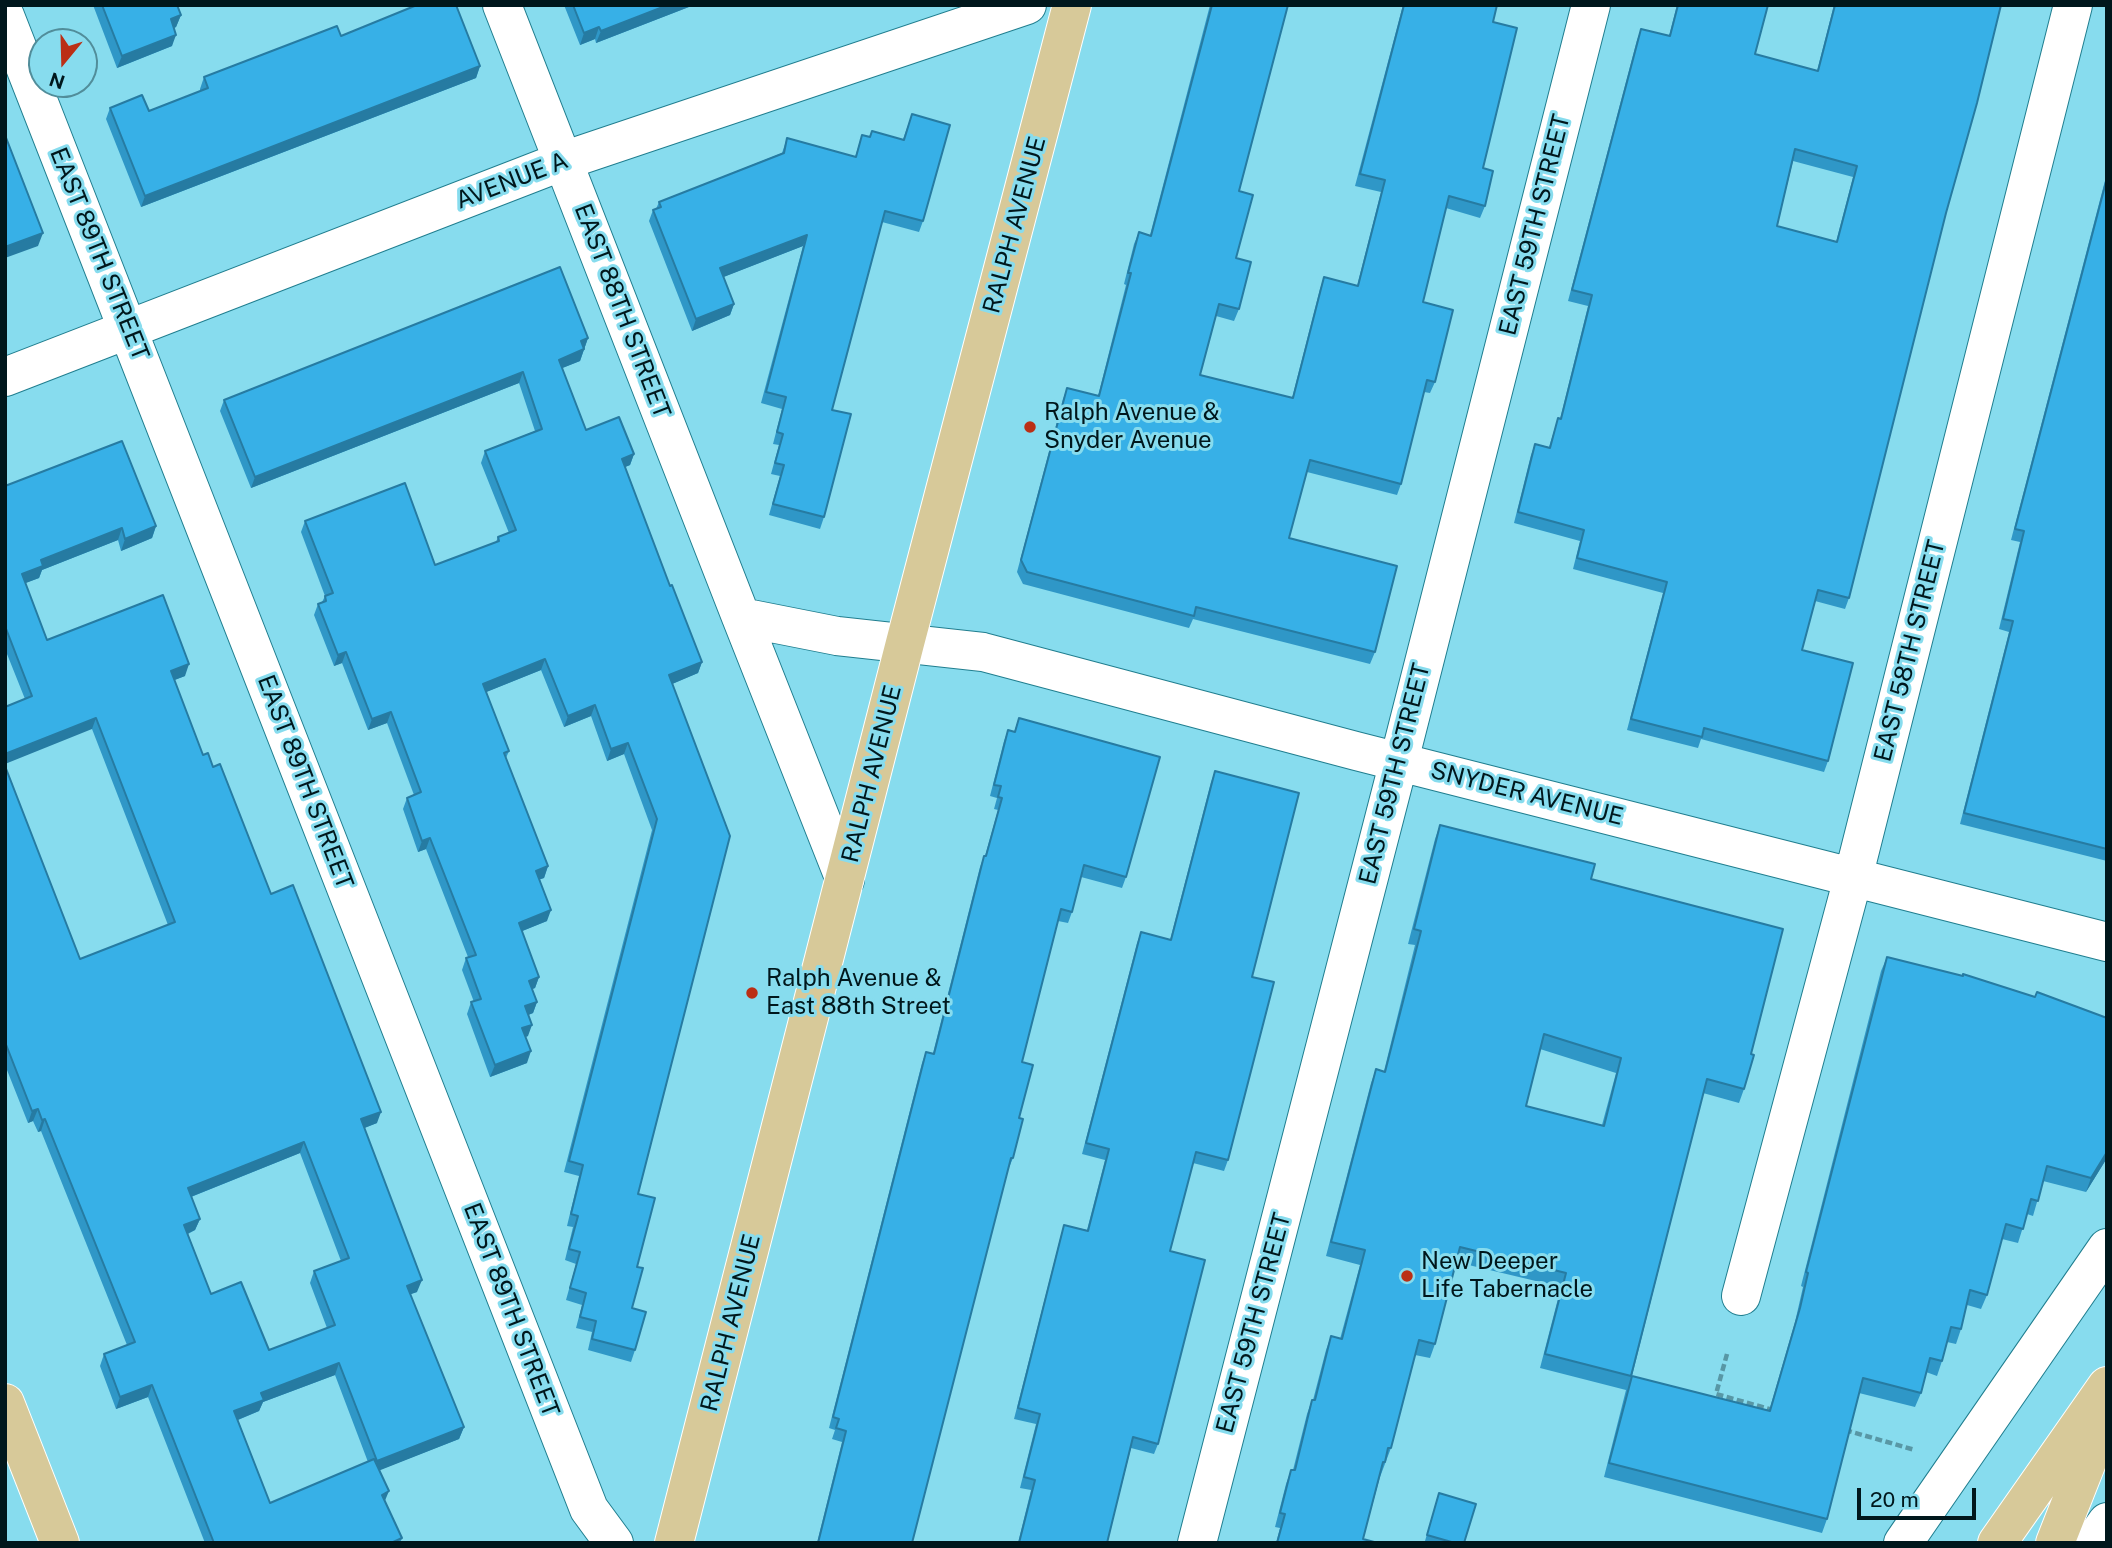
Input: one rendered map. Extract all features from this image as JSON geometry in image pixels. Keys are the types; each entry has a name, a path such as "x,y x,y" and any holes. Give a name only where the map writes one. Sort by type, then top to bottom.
{"main road":[{"name":"RALPH AVENUE","path":"674,1543 1072,5"},
{"path":"1995,1538 2107,1386"},
{"path":"5,1403 60,1543"},
{"path":"2055,1543 2107,1411"}],"street":[{"name":"EAST 88TH STREET","path":"502,5 845,880"},
{"name":"AVENUE A","path":"5,377 563,161 1027,5"},
{"name":"EAST 59TH STREET","path":"1197,1543 1591,5"},
{"name":"EAST 58TH STREET","path":"1741,1296 1853,878 2073,5"},
{"name":"EAST 89TH STREET","path":"5,16 589,1509 614,1543"},
{"path":"741,617 836,636 905,643"},
{"name":"SNYDER AVENUE","path":"905,643 983,652 2107,942"},
{"path":"1903,1543 2107,1248"},
{"path":"2092,1543 2107,1522"}],"path":[{"path":"1727,1354 1716,1394 1783,1413"},
{"path":"1836,1427 1915,1450"}],"building":[{"path":"102,5 177,5 181,15 171,19 176,35 122,56"},
{"path":"417,5 456,5 480,66 145,196 110,108 142,95 149,111 208,88 204,77 337,26 341,36"},
{"path":"573,5 668,5 601,31 599,27 584,33"},
{"path":"1212,5 1288,5 1239,191 1253,195 1236,258 1251,262 1239,309 1219,304 1200,375 1293,398 1324,277 1358,286 1385,180 1360,174 1404,5 1497,5 1493,22 1517,28 1483,168 1493,171 1485,206 1449,196 1423,302 1453,310 1435,382 1427,380 1401,484 1310,460 1289,538 1397,566 1375,652 1196,607 1194,616 1027,572 1021,560 1067,388 1099,396 1139,232 1151,236"},
{"path":"1678,5 1768,5 1755,54 1818,71 1835,5 2001,5 1849,598 1818,590 1802,650 1853,663 1828,761 1704,728 1702,737 1631,719 1667,582 1577,558 1584,530 1518,512 1535,444 1550,448 1558,418 1561,419 1592,295 1572,290 1641,29 1670,36","holes":["1795,149 1857,166 1837,242 1777,226"]},
{"path":"912,114 950,125 923,221 885,211 832,410 851,414 824,517 773,504 784,465 775,463 783,434 777,432 786,397 766,392 807,235 720,268 734,304 696,319 653,210 661,207 659,202 784,153 787,138 856,157 862,135 870,137 872,131 904,140"},
{"path":"5,135 43,233 5,247"},
{"path":"2107,178 2107,849 1964,813 2013,621 2003,619 2024,531 2015,529"},
{"path":"560,267 588,338 581,341 584,349 559,360 586,430 619,417 634,454 622,459 702,662 669,675 730,836 638,1194 655,1198 637,1267 643,1268 632,1308 646,1312 635,1350 592,1339 596,1321 580,1317 586,1293 570,1288 580,1252 569,1249 578,1216 571,1214 583,1165 569,1161 657,819 628,743 611,749 595,705 568,716 545,659 483,684 509,751 504,753 548,866 536,871 551,910 519,923 539,977 529,981 537,1002 525,1006 532,1025 522,1028 531,1051 495,1065 471,1002 481,999 466,958 476,955 430,838 422,841 407,798 421,792 391,712 372,719 346,652 338,655 318,604 326,601 325,596 333,593 305,521 405,483 435,565 499,541 498,537 516,530 485,451 542,429 523,372 255,477 224,400"},
{"path":"122,441 156,526 125,539 122,528 41,560 43,566 22,574 47,640 163,595 189,664 171,671 203,755 208,753 213,767 220,764 271,894 293,885 381,1112 361,1119 422,1280 407,1286 464,1427 377,1461 339,1363 261,1393 264,1400 234,1411 270,1503 374,1459 389,1491 382,1495 402,1538 391,1543 214,1543 152,1385 120,1397 104,1354 135,1342 45,1119 42,1120 38,1109 32,1111 5,1042 5,766 80,959 175,922 96,718 5,754 5,707 32,696 5,626 5,486","holes":["304,1142 349,1258 314,1271 335,1325 269,1350 241,1282 211,1294 184,1225 200,1219 188,1188"]},
{"path":"1019,718 1160,757 1126,877 1084,865 1072,912 1061,909 1022,1062 1033,1065 1019,1118 1023,1119 912,1543 818,1543 846,1431 836,1428 839,1419 833,1417 926,1052 934,1054 984,856 1002,798 998,797 1001,786 994,785 1008,730 1015,732"},
{"path":"1215,771 1299,793 1252,977 1274,982 1228,1160 1196,1152 1170,1251 1205,1260 1158,1444 1133,1437 1107,1543 1019,1543 1035,1480 1024,1477 1040,1414 1018,1408 1064,1225 1088,1231 1109,1149 1086,1143 1141,932 1171,940"},
{"path":"1440,825 1595,864 1591,879 1783,929 1744,1089 1707,1079 1631,1376 1545,1354 1566,1273 1460,1247 1435,1344 1419,1340 1391,1448 1388,1448 1383,1462 1363,1539 1378,1543 1277,1543 1285,1514 1280,1513 1291,1470 1295,1470 1331,1336 1342,1339 1365,1250 1331,1242 1376,1069 1385,1072 1421,931 1414,929","holes":["1544,1034 1621,1058 1604,1126 1526,1106"]},
{"path":"1887,957 1963,974 2035,997 2037,992 2107,1018 2107,1152 2091,1178 2047,1166 2038,1201 2031,1199 2023,1229 2006,1224 1987,1295 1970,1290 1961,1329 1951,1327 1942,1361 1930,1358 1921,1393 1863,1378 1827,1519 1609,1463 1632,1376 1770,1411 1800,1308 1808,1273 1806,1272"},
{"path":"1439,1493 1476,1504 1464,1543 1427,1535"}],"place":[{"name":"Ralph Avenue & Snyder Avenue","path":"1030,427"},
{"name":"Ralph Avenue & East 88th Street","path":"752,993"},
{"name":"New Deeper Life Tabernacle","path":"1407,1276"}]}
